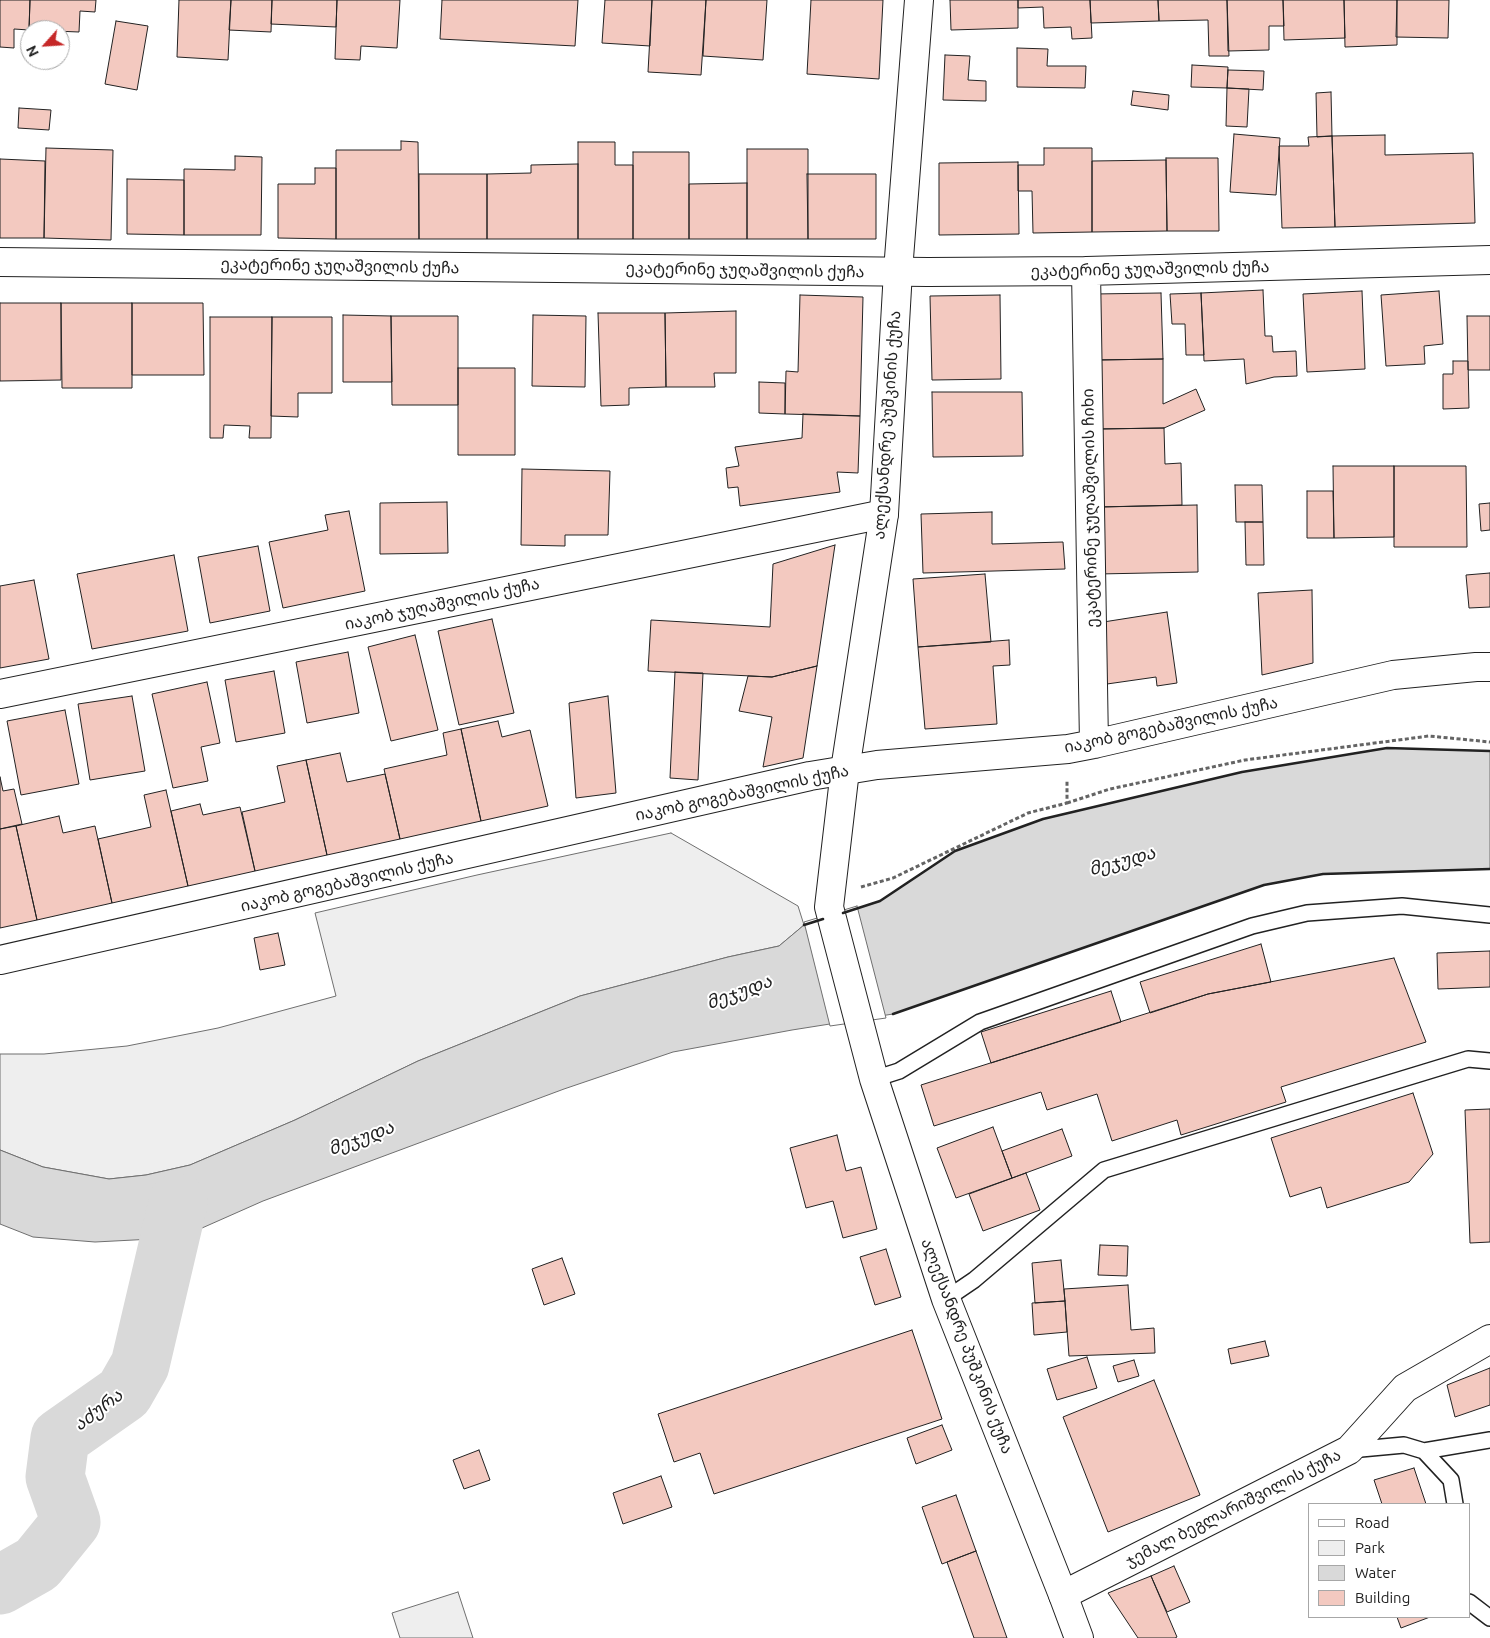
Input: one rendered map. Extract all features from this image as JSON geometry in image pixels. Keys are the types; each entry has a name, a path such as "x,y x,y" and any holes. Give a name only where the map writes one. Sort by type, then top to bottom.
{"street":[{"name":"ალექსანდრე პუშკინის ქუჩა","path":"919,0 898,271 884,514 845,770 830,907 874,1079 946,1299 1079,1638"},
{"name":"ეკატერინე ჯუღაშვილის ქუჩა","path":"0,262 898,271 1086,271 1490,260"},
{"name":"ეკატერინე ჯუღაშვილის ჩიხი","path":"1086,271 1094,744"},
{"name":"იაკობ ჯუღაშვილის ქუჩა","path":"0,694 884,514"},
{"name":"იაკობ გოგებაშვილის ქუჩა","path":"0,960 810,776 877,765 1068,749 1393,675 1490,667"},
{"name":"ჯემალ ბეგლარიშვილის ქუჩა","path":"1063,1595 1349,1450 1405,1388 1490,1339"}],"lane":[{"path":"874,1079 899,1072 980,1022 1252,926 1307,913 1402,906 1490,915"},
{"path":"946,1299 974,1280 1104,1170 1468,1059 1490,1061"},
{"path":"1349,1450 1404,1445 1424,1451 1490,1440"},
{"path":"1424,1451 1451,1480 1455,1503"},
{"path":"1470,1603 1490,1618"}],"path":[{"path":"859,888 892,878 1028,813 1110,789 1245,760 1429,736 1490,742"},
{"path":"1067,803 1068,749"}],"green space":[{"path":"671,833 798,906 804,925 779,946 728,957 580,996 418,1061 295,1120 190,1165 146,1175 109,1179 43,1167 0,1150 0,1054 44,1054 127,1046 218,1028 336,996 315,913 477,875"},
{"path":"458,1592 473,1638 400,1638 392,1613"}],"water":[{"name":"მეჯუდა","path":"1387,748 1490,751 1490,869 1323,874 1264,885 893,1014 673,1052 564,1089 263,1201 193,1232 153,1239 95,1242 33,1237 0,1224 0,1150 43,1167 109,1179 146,1175 190,1165 295,1120 418,1061 580,996 728,957 779,946 804,925 880,901 955,851 1043,819 1242,772"}],"pier":[{"path":"857,906 886,1018 830,1026 804,922"}],"building":[{"path":"0,0 30,0 29,20 20,20 20,29 14,29 14,48 0,47"},
{"path":"30,0 96,0 95,12 80,11 79,32 70,32 70,20 29,20"},
{"path":"179,0 231,0 228,60 177,57"},
{"path":"231,0 272,0 271,32 229,30"},
{"path":"272,0 337,0 336,27 271,24"},
{"path":"337,0 400,0 397,48 361,46 360,60 335,59"},
{"path":"442,0 578,0 575,46 440,39"},
{"path":"605,0 652,0 650,46 602,43"},
{"path":"652,0 706,0 701,75 648,72"},
{"path":"706,0 767,0 763,60 703,56"},
{"path":"811,0 883,0 879,79 807,74"},
{"path":"950,0 1018,0 1018,28 951,30"},
{"path":"1018,0 1090,0 1092,38 1072,39 1071,27 1044,28 1043,7 1018,8"},
{"path":"1090,0 1158,0 1159,21 1091,23"},
{"path":"1158,0 1227,0 1229,56 1209,56 1208,20 1159,21"},
{"path":"1227,0 1283,0 1284,26 1269,26 1269,50 1228,51"},
{"path":"1283,0 1344,0 1345,38 1284,40"},
{"path":"1344,0 1397,0 1397,45 1345,47"},
{"path":"1397,0 1449,0 1448,38 1396,37"},
{"path":"116,21 148,26 137,90 105,84"},
{"path":"1017,48 1048,49 1047,66 1086,66 1085,88 1017,87"},
{"path":"945,55 970,56 968,80 986,81 986,101 943,100"},
{"path":"1192,65 1228,67 1227,88 1191,87"},
{"path":"1228,70 1264,71 1263,90 1227,88"},
{"path":"1227,88 1249,89 1247,127 1226,126"},
{"path":"1133,91 1169,95 1168,110 1131,105"},
{"path":"1331,92 1332,136 1317,137 1316,93"},
{"path":"19,108 51,110 49,130 18,128"},
{"path":"1234,134 1280,138 1276,195 1230,192"},
{"path":"1385,135 1385,155 1473,153 1475,223 1335,227 1332,136"},
{"path":"1332,136 1335,227 1282,228 1279,146 1309,146 1308,137"},
{"path":"401,141 418,142 419,239 336,239 336,150 401,150"},
{"path":"578,142 615,142 615,165 633,165 633,239 578,239"},
{"path":"46,148 113,150 111,240 44,238"},
{"path":"1044,148 1092,148 1092,232 1033,233 1032,191 1018,191 1018,165 1044,165"},
{"path":"747,149 808,149 808,239 747,239"},
{"path":"633,152 689,152 689,239 633,239"},
{"path":"235,156 262,157 261,235 184,235 184,169 235,170"},
{"path":"1166,158 1218,158 1219,231 1167,231"},
{"path":"0,159 45,161 44,238 0,238"},
{"path":"1166,160 1167,231 1092,232 1092,161"},
{"path":"1018,162 1019,234 939,235 939,163"},
{"path":"578,164 578,239 487,239 487,174 531,173 531,165"},
{"path":"315,168 336,168 336,239 278,238 278,184 315,184"},
{"path":"419,174 487,174 487,239 419,239"},
{"path":"807,174 876,174 876,239 808,239"},
{"path":"127,179 184,180 184,235 127,234"},
{"path":"747,183 747,239 689,239 689,184"},
{"path":"1263,290 1265,336 1272,336 1273,352 1296,351 1297,376 1274,377 1246,384 1244,359 1204,361 1201,293"},
{"path":"1362,291 1365,369 1307,372 1303,294"},
{"path":"1439,291 1443,344 1424,346 1425,364 1386,366 1381,295"},
{"path":"1161,293 1163,359 1096,360 1094,294"},
{"path":"1201,293 1204,355 1186,355 1185,324 1172,324 1170,294"},
{"path":"800,295 863,297 860,416 785,414 786,371 798,372"},
{"path":"1000,295 1001,379 932,380 930,296"},
{"path":"0,303 61,303 61,380 0,381"},
{"path":"61,303 132,303 132,388 62,388"},
{"path":"132,303 203,303 204,375 132,375"},
{"path":"736,311 736,373 714,373 715,387 666,387 665,313"},
{"path":"598,313 665,313 666,387 629,388 629,405 601,406"},
{"path":"343,315 391,316 392,382 343,382"},
{"path":"533,315 586,316 585,387 532,386"},
{"path":"391,316 458,316 458,405 392,405"},
{"path":"1467,316 1490,316 1490,370 1468,370"},
{"path":"210,317 272,317 271,438 249,438 250,426 224,425 223,438 210,438"},
{"path":"272,317 332,317 332,393 298,393 298,417 271,416"},
{"path":"1163,359 1163,404 1196,389 1205,410 1164,428 1098,429 1096,360"},
{"path":"1453,361 1468,361 1469,408 1443,409 1443,374 1453,374"},
{"path":"458,368 515,368 515,455 458,455"},
{"path":"759,382 785,383 785,414 759,413"},
{"path":"932,392 1022,392 1023,456 933,457"},
{"path":"803,414 860,416 858,473 837,472 840,492 740,506 738,487 728,488 726,468 739,466 735,447 802,438"},
{"path":"1164,428 1165,464 1181,463 1182,505 1099,507 1098,429"},
{"path":"1333,466 1394,466 1394,537 1334,538"},
{"path":"1394,466 1466,466 1467,547 1394,547"},
{"path":"522,469 610,471 608,535 565,535 565,546 521,545"},
{"path":"1235,485 1262,485 1263,522 1236,522"},
{"path":"1307,491 1333,491 1334,538 1307,538"},
{"path":"447,502 448,553 380,554 380,503"},
{"path":"1490,503 1490,530 1481,531 1479,504"},
{"path":"1197,505 1198,572 1098,574 1099,507"},
{"path":"349,511 365,591 283,608 269,542 328,530 325,515"},
{"path":"992,512 992,544 1063,542 1065,569 923,573 921,514"},
{"path":"1245,522 1263,522 1264,565 1246,565"},
{"path":"835,545 817,666 772,677 648,671 651,620 770,627 773,564"},
{"path":"258,546 270,611 210,623 198,557"},
{"path":"174,555 188,631 92,649 77,574"},
{"path":"1490,573 1490,607 1469,608 1466,575"},
{"path":"985,574 991,642 918,647 913,579"},
{"path":"34,580 49,659 0,668 0,586"},
{"path":"1312,590 1313,663 1262,675 1258,593"},
{"path":"1167,612 1177,683 1157,686 1156,677 1107,684 1097,623"},
{"path":"492,619 514,713 459,725 438,631"},
{"path":"415,635 438,730 391,741 368,647"},
{"path":"1009,640 1010,665 993,666 997,724 925,729 918,647"},
{"path":"348,652 359,713 307,723 296,662"},
{"path":"817,666 803,758 763,767 772,717 739,711 748,676 772,677"},
{"path":"274,671 285,733 236,742 225,680"},
{"path":"675,672 703,673 698,780 670,778"},
{"path":"207,682 220,743 201,747 208,781 173,788 152,694"},
{"path":"132,696 145,771 90,780 78,704"},
{"path":"608,696 616,793 576,798 569,703"},
{"path":"65,710 79,784 21,795 7,721"},
{"path":"498,721 502,737 530,730 548,806 481,821 461,729"},
{"path":"461,729 481,821 400,839 384,769 447,755 443,733"},
{"path":"340,753 347,782 385,774 400,839 327,855 306,760"},
{"path":"306,760 327,855 255,871 242,812 285,802 277,766"},
{"path":"0,777 3,791 14,789 22,824 0,829"},
{"path":"166,790 188,886 112,903 98,839 151,827 144,795"},
{"path":"200,804 203,815 240,807 255,871 188,886 171,811"},
{"path":"59,816 63,833 95,826 112,903 37,920 16,826"},
{"path":"16,826 37,920 0,928 0,829"},
{"path":"278,933 285,965 260,970 254,938"},
{"path":"1261,944 1271,982 1208,994 1150,1013 1140,982"},
{"path":"1490,951 1490,987 1438,989 1437,953"},
{"path":"1394,958 1426,1042 1281,1087 1286,1102 1181,1135 1177,1120 1112,1141 1097,1094 1047,1110 1041,1092 934,1126 921,1085 1208,994"},
{"path":"1111,991 1121,1022 991,1063 981,1032"},
{"path":"1413,1093 1433,1154 1409,1182 1327,1208 1321,1187 1290,1197 1271,1138"},
{"path":"1490,1109 1490,1242 1470,1243 1465,1110"},
{"path":"993,1127 1012,1178 956,1198 937,1148"},
{"path":"1062,1129 1072,1156 1012,1178 1002,1151"},
{"path":"837,1135 846,1171 861,1167 877,1229 843,1238 833,1201 806,1208 790,1148"},
{"path":"1026,1173 1040,1210 983,1231 969,1194"},
{"path":"1100,1245 1128,1246 1127,1276 1098,1275"},
{"path":"886,1249 901,1297 875,1305 860,1257"},
{"path":"562,1258 575,1294 544,1305 532,1269"},
{"path":"1061,1260 1065,1301 1035,1303 1032,1263"},
{"path":"1128,1285 1131,1330 1154,1328 1155,1353 1069,1356 1064,1289"},
{"path":"1065,1301 1067,1332 1034,1335 1032,1303"},
{"path":"912,1330 942,1419 714,1494 700,1453 674,1462 658,1414"},
{"path":"1265,1341 1269,1356 1231,1364 1228,1349"},
{"path":"1087,1357 1097,1388 1057,1400 1047,1369"},
{"path":"1134,1360 1139,1376 1118,1382 1113,1366"},
{"path":"1490,1368 1490,1405 1455,1417 1447,1385"},
{"path":"1154,1380 1200,1495 1108,1532 1063,1417"},
{"path":"942,1425 952,1450 916,1464 907,1438"},
{"path":"479,1450 490,1480 464,1489 453,1460"},
{"path":"1414,1468 1426,1503 1382,1503 1374,1480"},
{"path":"661,1476 672,1507 623,1524 613,1493"},
{"path":"956,1495 976,1551 942,1564 922,1507"},
{"path":"976,1551 1007,1638 974,1638 947,1562"},
{"path":"1174,1566 1190,1602 1167,1612 1151,1576"},
{"path":"1151,1576 1177,1637 1175,1638 1138,1638 1108,1593"},
{"path":"1397,1618 1427,1618 1401,1628"}],"waterway":[{"name":"აძურა","path":"0,1585 37,1564 71,1522 55,1477 60,1438 124,1393 140,1365 178,1203"}],"wall":[{"path":"843,913 880,901 955,851 1043,819 1242,772 1387,748 1490,751"},
{"path":"893,1014 1264,885 1323,874 1490,869"},
{"path":"804,925 823,919"}]}
